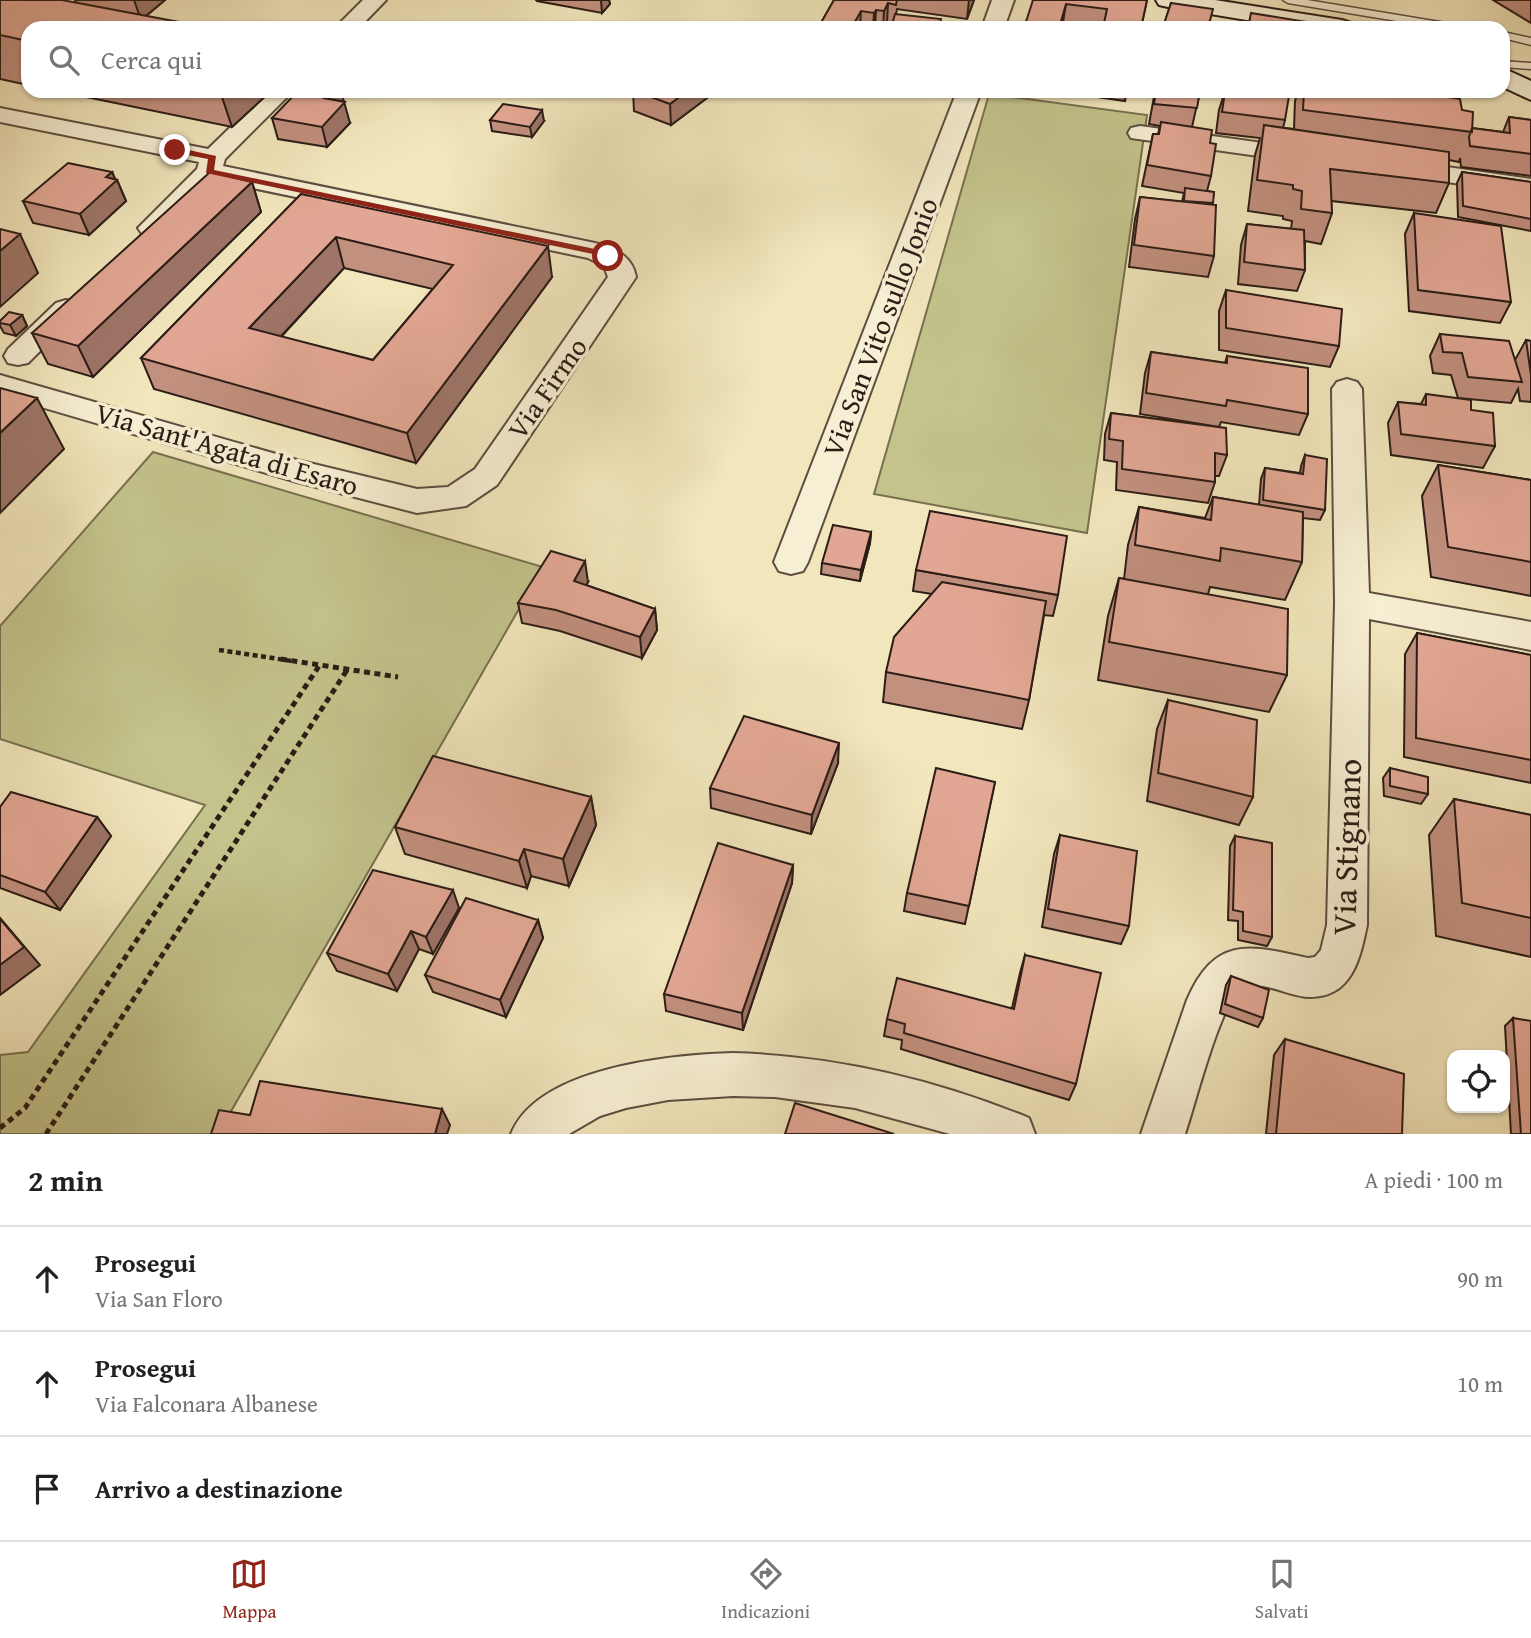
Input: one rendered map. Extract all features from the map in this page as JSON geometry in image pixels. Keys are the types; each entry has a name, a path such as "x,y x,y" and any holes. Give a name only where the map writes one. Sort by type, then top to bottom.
{"street":[{"path":"353,21 375,0"},
{"path":"996,21 1003,0"},
{"path":"1168,0 1298,21"},
{"path":"1510,80 1531,92"},
{"path":"133,245 274,98"},
{"name":"Via San Vito sullo Jonio","path":"791,562 966,98"},
{"path":"0,115 175,150 211,164"},
{"path":"1140,133 1329,159"},
{"name":"Via Firmo","path":"211,164 595,251 608,256 620,266 622,277 617,287 492,470 479,484 454,498"},
{"path":"1382,166 1531,187"},
{"path":"18,356 85,291"},
{"name":"Via Sant'Agata di Esaro","path":"0,385 297,471 408,499 426,502 454,498"},
{"name":"Via Stignano","path":"1163,1134 1212,989 1222,979 1233,971 1257,964 1312,979 1326,977 1335,970 1342,957 1347,925 1352,603 1347,389"},
{"path":"1352,603 1531,636"},
{"path":"533,1134 581,1100 611,1088 677,1077 730,1073 778,1073 844,1082 922,1101 964,1125 1013,1134"}],"lane":[{"path":"1288,0 1416,21"},
{"path":"1510,36 1531,42"},
{"path":"1510,64 1531,66"}],"path":[{"path":"219,650 398,677"},
{"path":"0,1128 25,1108 319,666"},
{"path":"46,1134 347,670"}],"green space":[{"path":"988,98 1019,98 1147,115 1087,533 874,494"},
{"path":"153,452 543,567 218,1134 0,1134 0,1055 28,1052 205,805 0,739 0,626"}],"building":[{"path":"0,0 62,0 174,21 21,21 21,40 0,35"},
{"path":"834,0 897,0 896,5 888,3 884,11 861,11 855,21 822,21"},
{"path":"1033,0 1147,0 1142,21 1104,21 1107,9 1066,4 1061,21 1026,21"},
{"path":"1171,3 1213,9 1210,21 1165,21"},
{"path":"1251,13 1301,21 1249,21"},
{"path":"895,14 941,19 941,21 893,21"},
{"path":"291,98 324,98 345,102 322,127 272,118"},
{"path":"654,98 678,98 670,104"},
{"path":"1155,98 1199,98 1197,108 1154,104"},
{"path":"1224,98 1289,98 1285,120 1222,112"},
{"path":"1304,98 1454,98 1460,99 1462,110 1473,112 1472,132 1303,110"},
{"path":"503,104 542,110 530,127 490,120"},
{"path":"1509,117 1531,120 1531,154 1470,146 1472,128 1510,133"},
{"path":"1161,122 1212,130 1210,143 1216,144 1211,176 1147,165 1153,134 1159,134"},
{"path":"1264,125 1449,152 1449,183 1330,169 1332,213 1301,209 1302,191 1293,189 1293,185 1257,180"},
{"path":"68,163 112,172 106,177 117,180 80,214 23,201"},
{"path":"210,172 252,182 78,346 32,333"},
{"path":"1462,172 1531,182 1531,219 1463,206"},
{"path":"1185,188 1214,192 1213,203 1184,201"},
{"path":"301,194 548,246 407,433 141,358","holes":["336,237 453,265 373,360 249,328"]},
{"path":"1140,197 1216,205 1214,256 1134,245"},
{"path":"1414,213 1501,226 1511,302 1418,290"},
{"path":"1247,224 1304,230 1305,270 1244,262"},
{"path":"0,229 20,234 0,251"},
{"path":"1226,290 1342,309 1339,346 1226,328"},
{"path":"9,312 22,315 10,325 0,323 0,321"},
{"path":"1440,334 1509,341 1522,382 1468,377 1462,353 1443,352"},
{"path":"1526,340 1531,341 1531,375"},
{"path":"1151,352 1227,363 1227,356 1308,368 1308,414 1227,400 1226,406 1146,393"},
{"path":"0,388 37,398 0,433"},
{"path":"1426,394 1471,400 1471,410 1493,413 1495,446 1401,434 1398,402 1426,405"},
{"path":"1111,413 1226,428 1227,455 1215,453 1215,482 1122,469 1123,441 1109,439"},
{"path":"1305,455 1327,459 1325,510 1263,500 1265,468 1303,474"},
{"path":"1438,465 1531,480 1531,562 1448,547"},
{"path":"1213,497 1303,512 1302,562 1221,548 1220,561 1135,545 1139,507 1211,520"},
{"path":"930,511 1067,536 1058,595 916,570"},
{"path":"833,525 871,532 861,570 822,563"},
{"path":"551,551 585,561 574,581 655,609 640,637 556,610 518,603"},
{"path":"1119,578 1288,609 1287,675 1109,642"},
{"path":"942,582 1046,601 1029,700 886,672 894,637"},
{"path":"1417,633 1531,655 1531,760 1416,738"},
{"path":"1168,700 1257,720 1253,797 1158,773"},
{"path":"744,716 839,743 812,815 710,788"},
{"path":"433,756 591,797 563,859 524,849 519,861 395,827"},
{"path":"936,768 995,782 969,906 907,893"},
{"path":"1390,768 1428,777 1428,794 1390,786"},
{"path":"11,792 97,817 45,892 0,875 0,807"},
{"path":"1454,799 1531,815 1531,918 1462,903"},
{"path":"1060,835 1137,851 1129,926 1048,909"},
{"path":"1235,836 1272,843 1272,937 1243,931 1243,912 1233,910"},
{"path":"718,843 793,865 742,1013 664,994"},
{"path":"373,870 453,890 426,937 411,931 388,974 327,953"},
{"path":"466,898 538,920 500,1000 425,975"},
{"path":"0,919 24,947 0,965"},
{"path":"1025,955 1101,973 1076,1084 904,1033 905,1024 887,1019 897,978 1014,1009"},
{"path":"1231,976 1269,990 1263,1018 1225,1004"},
{"path":"1513,1018 1531,1021 1531,1134 1521,1134"},
{"path":"1285,1039 1404,1074 1402,1134 1276,1134"},
{"path":"260,1081 442,1109 435,1134 211,1134 219,1110 250,1115"},
{"path":"795,1103 894,1134 785,1134"}],"route":[{"path":"175,150 213,157 209,171 595,251 608,256"}]}
